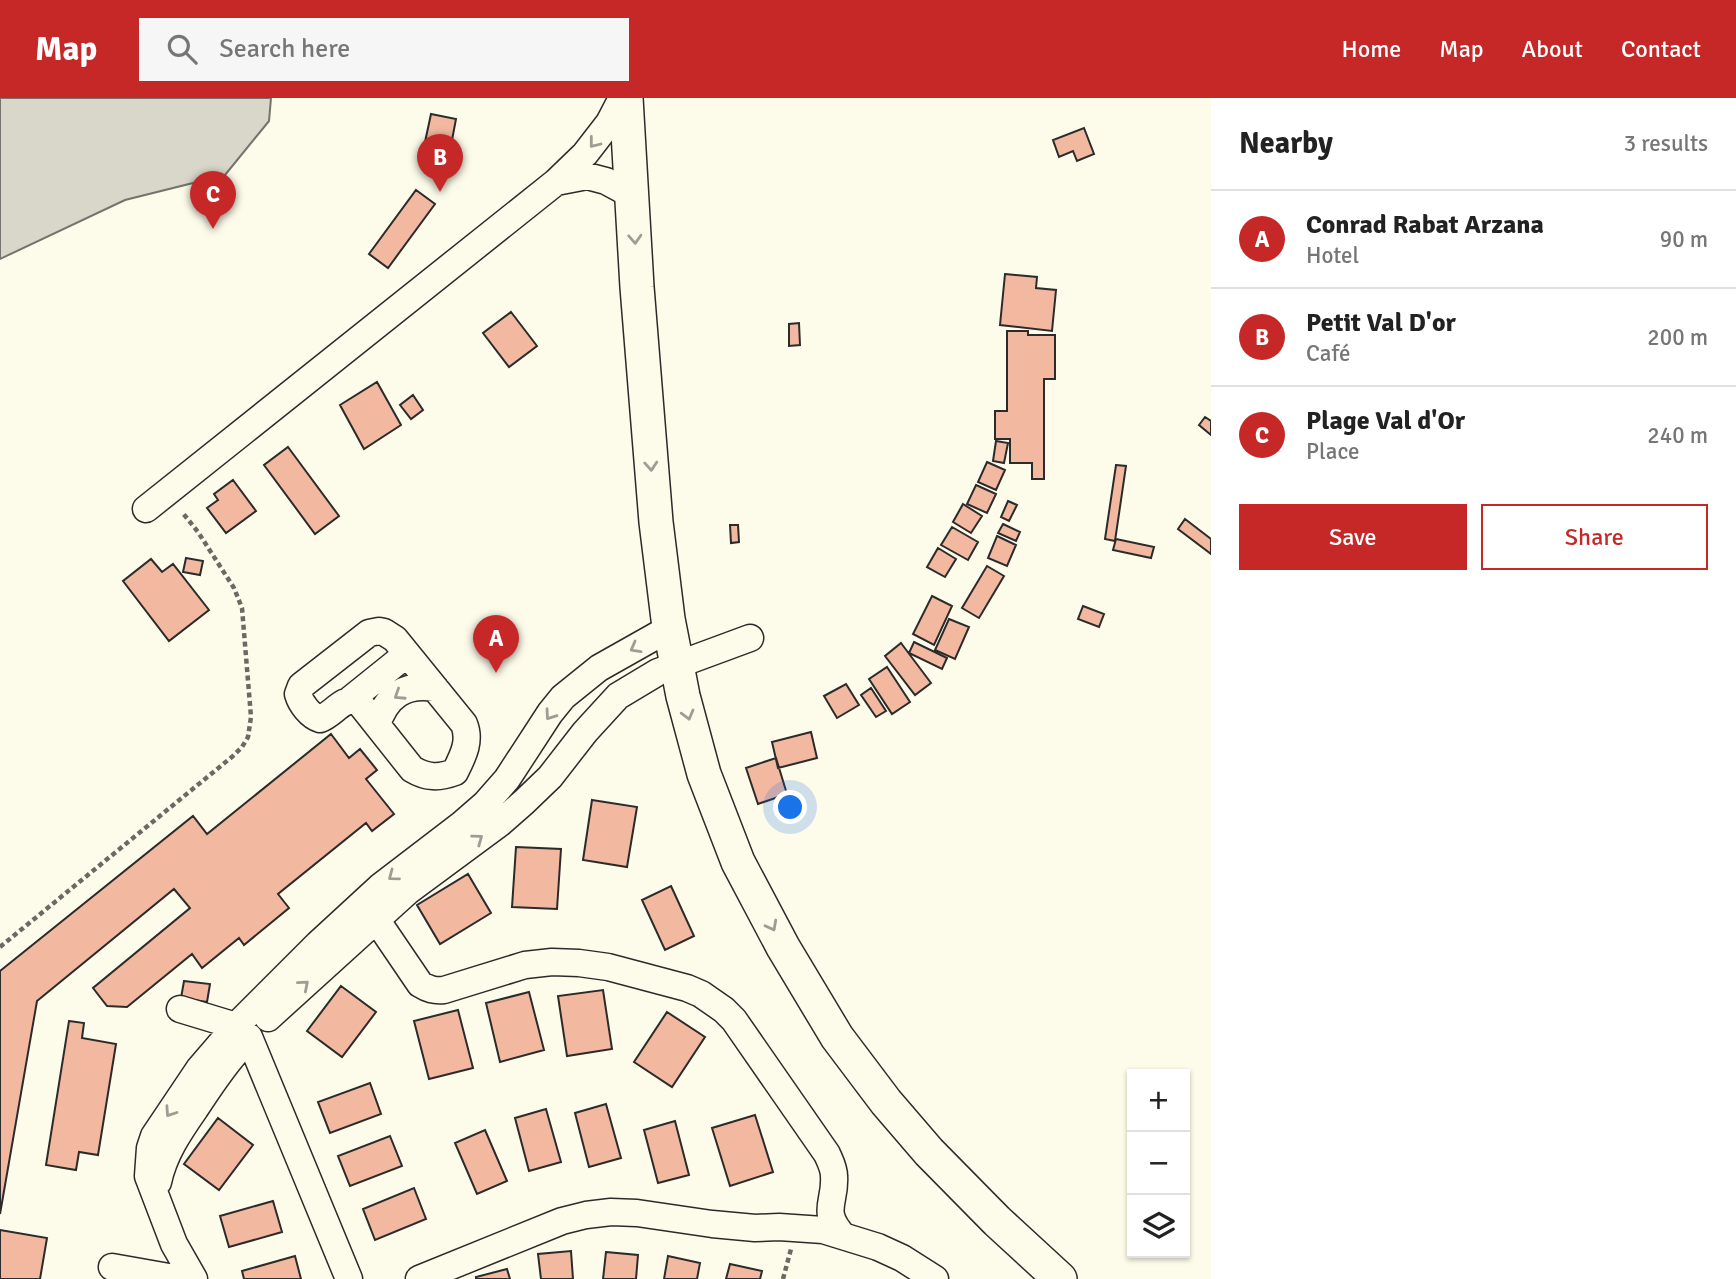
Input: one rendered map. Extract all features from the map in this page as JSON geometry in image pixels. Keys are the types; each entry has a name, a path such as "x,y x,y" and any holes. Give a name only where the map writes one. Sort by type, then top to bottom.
{"main road":[{"path":"624,98 656,522 677,665 704,774 738,862 783,947 837,1037 886,1102 929,1152 997,1222 1060,1279"}],"street":[{"path":"157,501 556,182 585,154 624,98"},
{"path":"556,182 587,176 606,181 632,195"},
{"path":"370,911 381,886 485,804 507,779 563,697 599,668 670,628"},
{"path":"351,699 361,704 412,769 433,777 455,772 466,746 467,730 460,719 435,688 407,654 391,635 379,631 369,633 301,686 298,694 300,700 312,715 320,719 351,699 407,654"},
{"path":"194,1279 174,1244 155,1197 148,1176 148,1160 154,1136 200,1069 242,1032 318,944 408,891 524,802 550,777 585,732 618,696 658,672 750,638"},
{"path":"599,668 618,696"},
{"path":"377,725 381,713 395,696 416,687 435,688"},
{"path":"455,772 485,804"},
{"path":"370,911 420,984 435,991 525,965 579,963 608,967 687,988 713,1002 734,1020 827,1154 834,1175 831,1214 837,1230 843,1236"},
{"path":"180,1009 242,1032 349,1279"},
{"path":"796,1228 831,1198"},
{"path":"419,1279 539,1229 586,1215 611,1212 755,1228 823,1230 878,1247 902,1258 935,1279"},
{"path":"113,1267 180,1279"}],"path":[{"path":"0,947 233,756 248,737 251,717 239,597 198,532 157,501"}],"shaded area":[{"path":"0,98 271,98 269,121 225,175 125,200 0,259"}],"building":[{"path":"431,114 456,119 448,161 422,156"},
{"path":"1084,128 1094,154 1077,161 1073,151 1059,157 1053,140"},
{"path":"416,190 435,204 388,268 369,254"},
{"path":"1005,274 1037,277 1036,288 1056,290 1052,331 1000,325"},
{"path":"511,312 537,346 509,367 483,333"},
{"path":"799,323 800,345 789,346 789,324"},
{"path":"1007,331 1028,331 1028,335 1055,335 1055,379 1044,379 1044,479 1032,479 1032,463 1010,463 1010,439 995,439 995,411 1007,411"},
{"path":"377,382 401,425 364,449 340,405"},
{"path":"413,395 423,410 411,419 400,405"},
{"path":"1205,417 1211,421 1211,435 1199,425"},
{"path":"996,441 1008,443 1004,463 993,461"},
{"path":"288,447 339,516 315,534 264,465"},
{"path":"987,462 1005,470 996,490 978,482"},
{"path":"1116,465 1126,466 1115,541 1105,539"},
{"path":"233,480 256,511 226,533 207,508 218,500 214,494"},
{"path":"976,485 996,494 987,513 967,504"},
{"path":"1008,501 1017,505 1009,521 1001,517"},
{"path":"963,504 982,516 971,533 953,522"},
{"path":"1185,519 1211,539 1211,554 1178,529"},
{"path":"1003,524 1020,532 1016,541 998,533"},
{"path":"730,525 738,525 739,542 731,543"},
{"path":"952,527 978,542 968,560 941,545"},
{"path":"997,536 1016,545 1007,566 988,558"},
{"path":"1116,539 1154,547 1151,558 1113,550"},
{"path":"938,548 956,559 945,577 927,567"},
{"path":"186,558 203,561 200,575 183,572"},
{"path":"151,559 162,572 173,564 209,610 169,641 123,581"},
{"path":"987,566 1004,576 979,618 962,608"},
{"path":"932,596 952,606 934,645 913,634"},
{"path":"1083,606 1104,614 1099,627 1078,619"},
{"path":"949,619 969,627 955,659 935,650"},
{"path":"914,642 947,658 942,669 909,653"},
{"path":"901,643 931,683 915,695 885,656"},
{"path":"887,667 910,702 892,714 869,679"},
{"path":"846,684 859,705 837,718 824,696"},
{"path":"871,688 886,711 876,717 861,695"},
{"path":"811,732 817,758 778,768 772,742"},
{"path":"331,734 349,758 360,749 377,770 366,779 394,814 372,831 366,823 278,894 289,908 244,945 239,938 202,968 192,954 127,1007 107,1006 93,988 190,908 174,889 37,1001 0,1214 0,971 193,816 207,834"},
{"path":"776,758 787,794 758,804 746,768"},
{"path":"592,800 637,807 627,867 583,860"},
{"path":"516,847 561,849 557,909 512,907"},
{"path":"468,874 491,913 440,944 417,905"},
{"path":"671,886 694,936 665,950 642,900"},
{"path":"184,981 210,984 207,1002 181,998"},
{"path":"341,986 376,1012 342,1057 307,1031"},
{"path":"603,990 612,1049 567,1056 558,996"},
{"path":"529,992 544,1050 500,1062 486,1003"},
{"path":"458,1010 473,1068 429,1079 414,1021"},
{"path":"667,1012 705,1037 672,1087 634,1062"},
{"path":"69,1021 84,1023 82,1038 116,1044 98,1155 79,1152 76,1170 46,1165"},
{"path":"370,1083 381,1114 330,1133 318,1102"},
{"path":"606,1104 621,1158 589,1167 575,1113"},
{"path":"546,1109 561,1162 529,1171 515,1118"},
{"path":"755,1115 773,1172 730,1186 712,1128"},
{"path":"218,1118 253,1145 219,1190 184,1164"},
{"path":"675,1121 689,1175 658,1183 644,1130"},
{"path":"485,1130 507,1181 477,1194 455,1143"},
{"path":"390,1136 402,1166 350,1186 338,1156"},
{"path":"414,1188 426,1219 375,1240 363,1209"},
{"path":"273,1201 282,1232 229,1247 220,1216"},
{"path":"0,1230 47,1238 40,1279 0,1279"},
{"path":"571,1251 573,1279 541,1279 538,1254"},
{"path":"606,1252 638,1255 636,1279 603,1279"},
{"path":"295,1256 301,1279 244,1279 242,1271"},
{"path":"668,1256 700,1263 697,1279 664,1279"},
{"path":"730,1264 762,1271 760,1279 726,1279"},
{"path":"507,1269 510,1279 476,1279 476,1277"}],"place":[{"name":"Petit Val D'or","path":"440,192"},
{"name":"Plage Val d'Or","path":"213,229"},
{"name":"Conrad Rabat Arzana","path":"496,673"}]}
